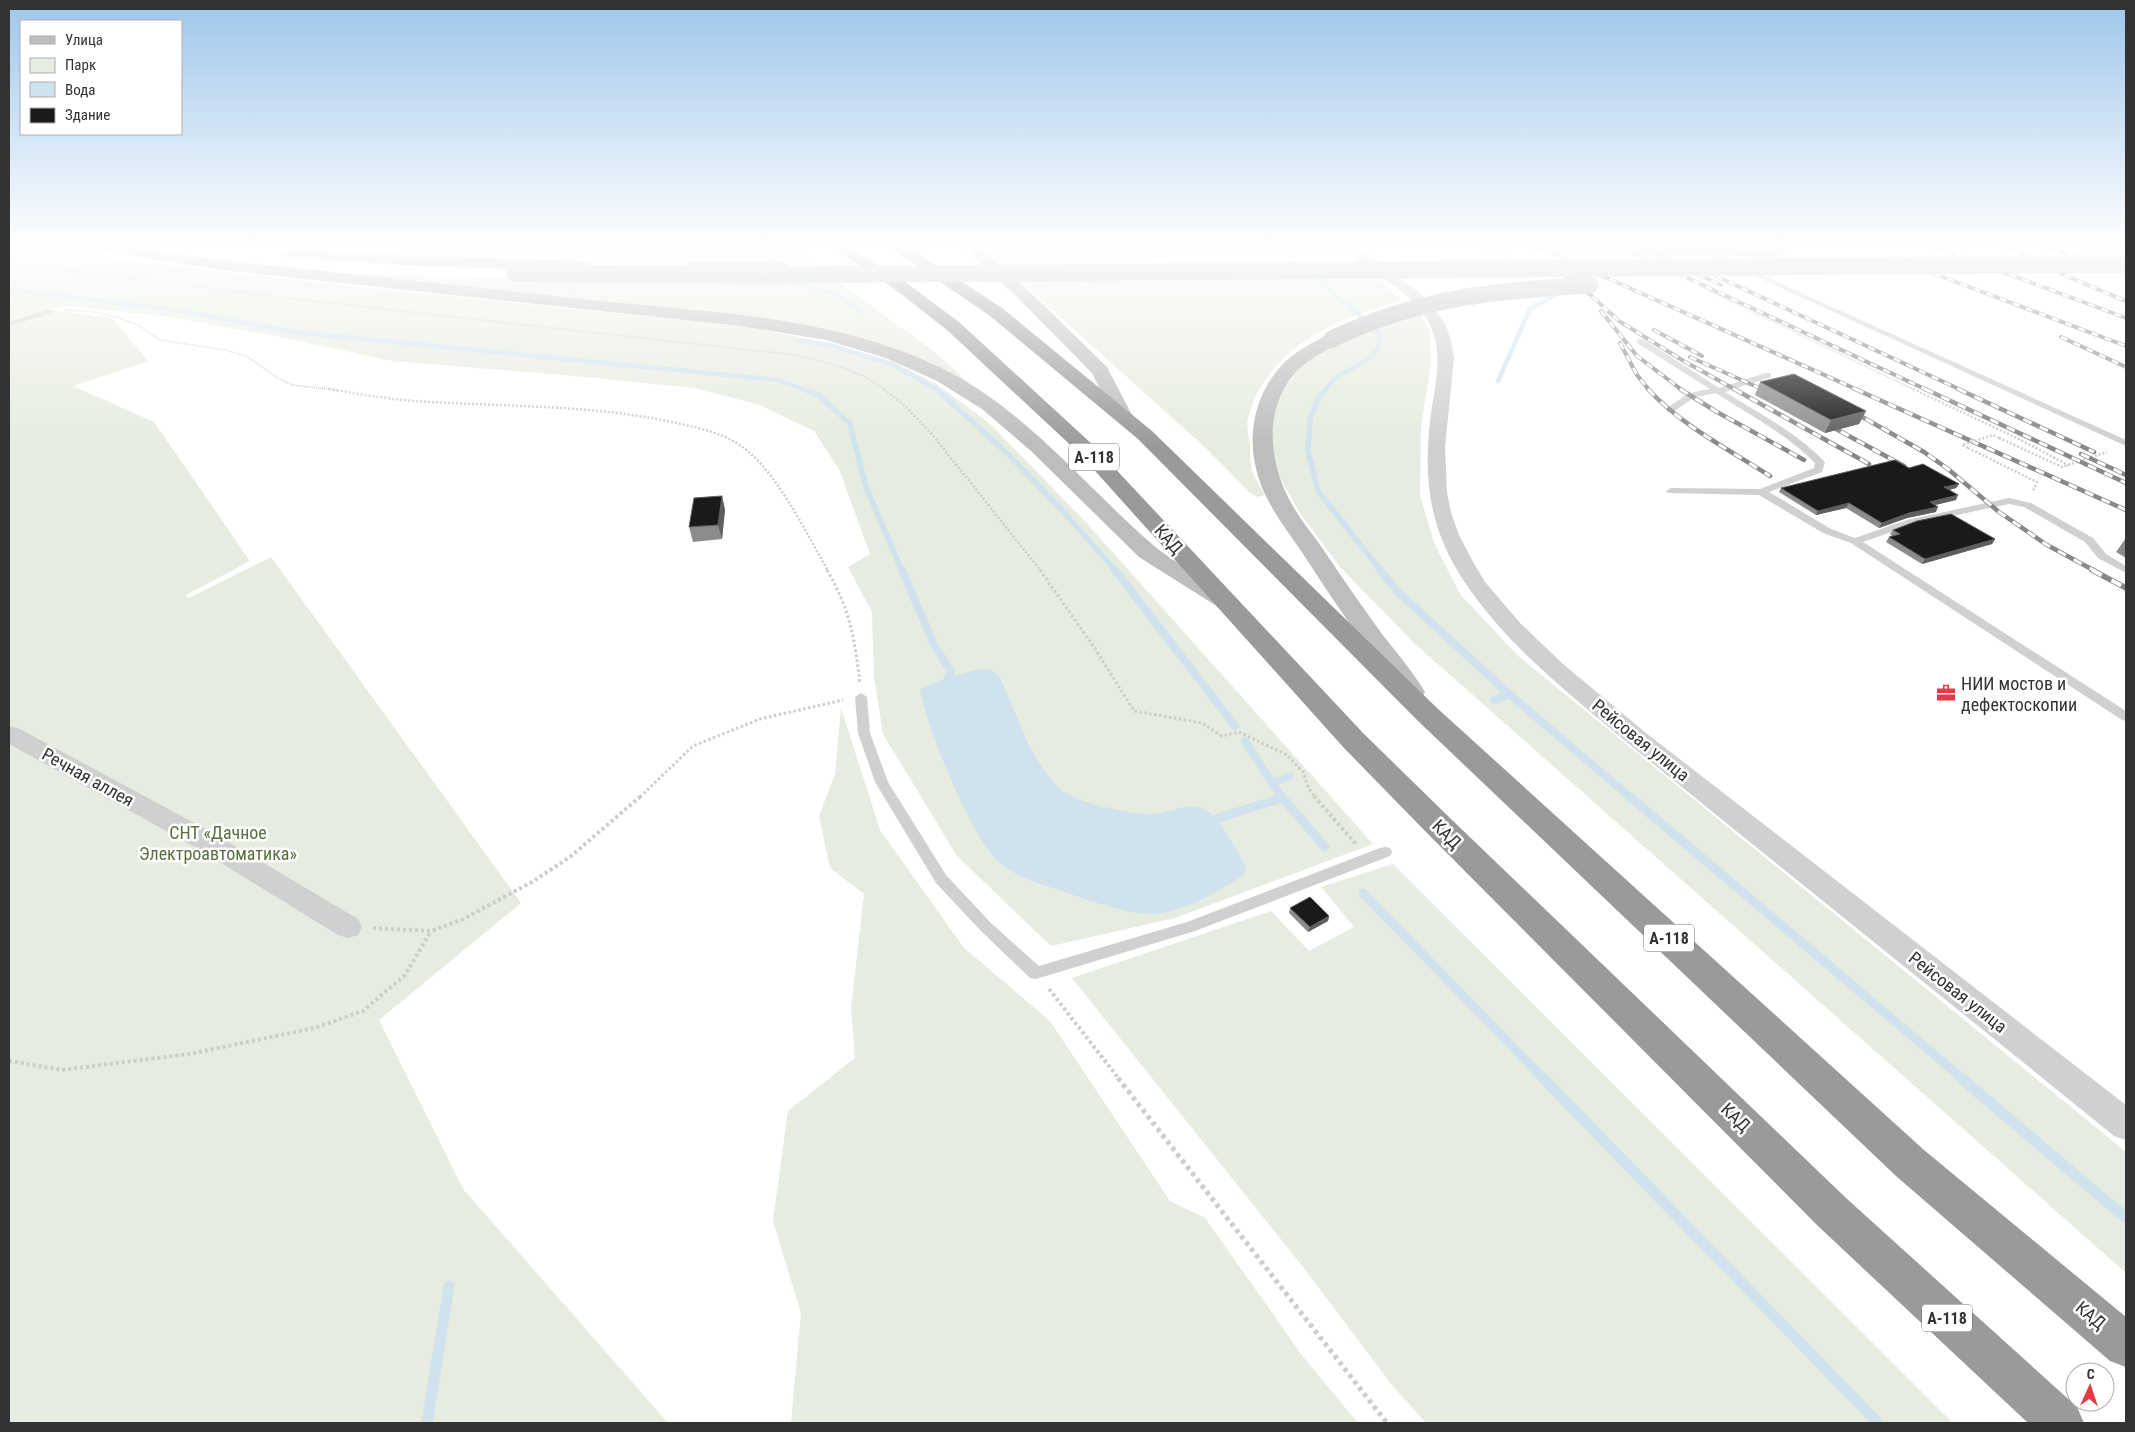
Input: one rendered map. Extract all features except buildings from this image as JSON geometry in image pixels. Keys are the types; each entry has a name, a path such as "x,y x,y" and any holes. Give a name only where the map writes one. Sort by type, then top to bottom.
{"highway":[{"name":"КАД","path":"934,312 953,326 1086,449 1354,741 1467,854 1832,1212 2061,1423"},
{"name":"КАД","path":"996,312 1122,415 1200,488 1427,714 1910,1163 2126,1345"}],"main road":[{"path":"656,312 732,320 828,335 866,345 927,368 989,405 1038,447 1146,552 1224,600"},
{"path":"1041,312 1100,371 1122,415"},
{"path":"1401,312 1365,323 1332,339 1305,355 1293,365 1282,377 1270,398 1263,418 1261,436 1264,462 1277,498 1342,597 1427,714"}],"street":[{"name":"Рейсовая улица","path":"1429,312 1440,327 1445,343 1446,358 1436,447 1436,489 1448,534 1471,577 1488,599 1526,642 1626,730 2121,1114"},
{"name":"Речная аллея","path":"13,741 204,840 348,926"}],"lane":[{"path":"9,324 46,312"},
{"path":"1837,312 2126,443"},
{"path":"1640,341 1784,433 1809,451 1820,462 1819,470 1761,492 1671,491"},
{"path":"1670,410 1692,395 1732,388 1768,375"},
{"path":"1761,492 1827,531 1855,541 2126,718"},
{"path":"1855,541 1911,522 2009,501 2027,506 2089,540 2102,556 2126,570"},
{"path":"861,697 864,733 882,782 941,879 986,928 1036,973 1190,927 1385,852"}],"path":[{"path":"49,312 58,312"},
{"path":"85,312 114,316 133,322 161,340 220,348 248,357 274,378 301,387 326,388 426,402 603,410 654,417 703,429 734,441 757,459 772,476 818,554 846,608 853,631 861,697 760,719 693,746 640,797 570,857 515,892 463,919 431,931 348,926"},
{"path":"394,312 795,355 852,371 892,395 912,412 930,432 992,508 1066,607 1134,711 1197,722 1222,736 1239,732 1287,755 1302,772 1309,789 1317,800 1368,858"},
{"path":"1754,312 1798,335 2019,439 2068,465"},
{"path":"2029,477 1962,445 1993,435 2062,467 2108,452"},
{"path":"9,1061 62,1070 189,1054 315,1028 363,1011 405,975 431,931"},
{"path":"1036,973 1386,1423"}],"green space":[{"name":"СНТ «Дачное Электроавтоматика»","path":"9,312 64,312 112,318 148,361 73,386 154,422 250,561 186,595 189,598 271,557 521,903 379,1020 463,1189 668,1423 9,1423"},
{"path":"122,312 601,312 748,327 825,342 892,361 938,385 989,423 1083,519 1373,844 1175,918 1051,946 957,856 883,734 874,676 872,612 848,567 870,554 839,469 814,431 760,405 695,388 392,361 281,337 163,316"},
{"path":"694,312 880,312 936,353 971,385 946,373 777,321"},
{"path":"1054,312 1365,312 1330,326 1308,339 1270,373 1257,394 1247,424 1252,471 1265,495 1258,497 1250,493 1207,449"},
{"path":"1419,312 1430,331 1431,363 1421,427 1420,495 1434,543 1460,594 1517,655 2126,1152 2126,1273 1414,643 1340,567 1300,513 1276,471 1270,442 1272,422 1280,394 1301,367 1325,348"},
{"path":"841,708 880,830 964,948 1050,1021 1170,1201 1205,1218 1304,1358 1358,1423 791,1423 801,1313 773,1221 788,1111 855,1058 851,1008 864,894 830,868 819,816 835,774"},
{"path":"1393,864 1953,1423 1426,1423 1392,1385 1303,1267 1072,978 1271,911 1309,951 1354,927 1321,887"}],"water":[{"path":"982,669 992,670 999,676 1032,750 1049,777 1060,789 1078,799 1134,813 1154,814 1189,807 1202,808 1214,816 1229,837 1246,866 1244,875 1190,905 1166,912 1144,914 1083,899 1022,877 1000,863 989,851 964,808 940,754 920,689 948,677"}],"waterway":[{"path":"188,312 293,332 778,380 806,390"},
{"path":"1325,390 1343,373 1366,361 1377,349 1380,341 1379,332 1355,312"},
{"path":"1498,381 1529,312"},
{"path":"801,341 834,346 893,365 938,390"},
{"path":"802,389 819,395 850,424 866,487 902,571"},
{"path":"936,389 1006,452 1061,509 1116,571"},
{"path":"1326,389 1319,397 1310,419 1308,451 1318,491 1381,571"},
{"path":"902,570 935,647 951,671 948,677"},
{"path":"1115,570 1235,726"},
{"path":"1380,570 1398,592 1509,694"},
{"path":"1494,700 1509,694"},
{"path":"1509,694 1630,797"},
{"path":"1245,741 1272,783"},
{"path":"1272,783 1290,776"},
{"path":"1272,783 1281,797"},
{"path":"1281,796 1325,847"},
{"path":"1629,796 1963,1079"},
{"path":"1215,819 1282,798"},
{"path":"1363,893 1544,1079"},
{"path":"1543,1078 1878,1423"},
{"path":"1961,1078 2126,1218"},
{"path":"427,1423 449,1286"}],"railway":[{"path":"1602,312 1637,356 1682,390"},
{"path":"1609,312 1619,321 1682,360 1736,390"},
{"path":"1683,312 1858,390"},
{"path":"1760,312 1927,390"},
{"path":"1793,312 1961,390"},
{"path":"2035,312 2126,346"},
{"path":"2110,312 2126,318"},
{"path":"1654,330 1702,356"},
{"path":"2061,337 2126,367"},
{"path":"1620,343 1637,375 1649,390"},
{"path":"1690,357 1764,390"},
{"path":"1680,389 1717,412 1804,460"},
{"path":"1734,389 1869,464"},
{"path":"1761,389 1770,393"},
{"path":"1855,389 2126,510"},
{"path":"1925,389 2126,483"},
{"path":"1958,389 2094,452"},
{"path":"1649,390 1690,426 1770,476"},
{"path":"1850,410 1924,452 1948,469 1999,512 2047,545 2095,571"},
{"path":"1825,423 1904,466"},
{"path":"2081,454 2126,475"},
{"path":"2092,570 2126,588"}],"place":[{"name":"НИИ мостов и дефектоскопии","path":"1946,693"}]}
